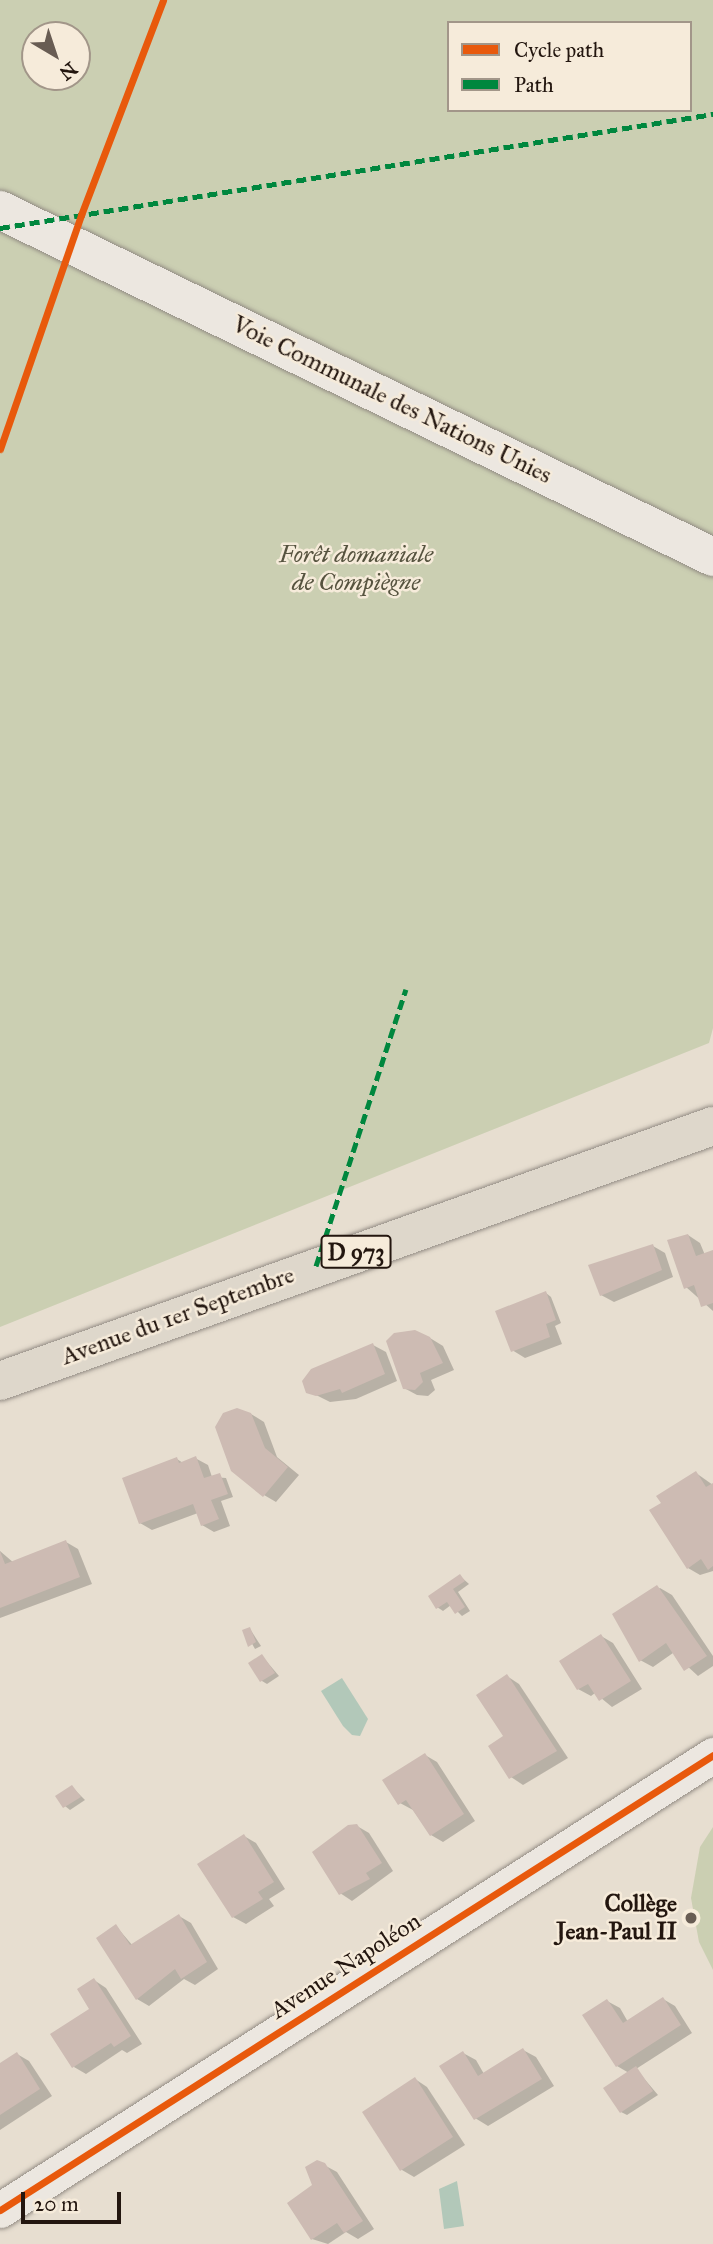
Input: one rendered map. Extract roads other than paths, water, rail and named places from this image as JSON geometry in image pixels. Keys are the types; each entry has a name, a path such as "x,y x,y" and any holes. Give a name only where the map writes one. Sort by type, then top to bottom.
{"main road":[{"name":"Voie Communale des Nations Unies","path":"0,210 713,557"},
{"name":"Avenue du 1er Septembre","path":"0,1381 713,1126"}],"street":[{"name":"Avenue Napoléon","path":"0,2210 713,1755"}],"place":[{"name":"Collège Jean-Paul II","path":"691,1918"}],"park label":[{"name":"Forêt domaniale de Compiègne","path":"356,569"}]}
